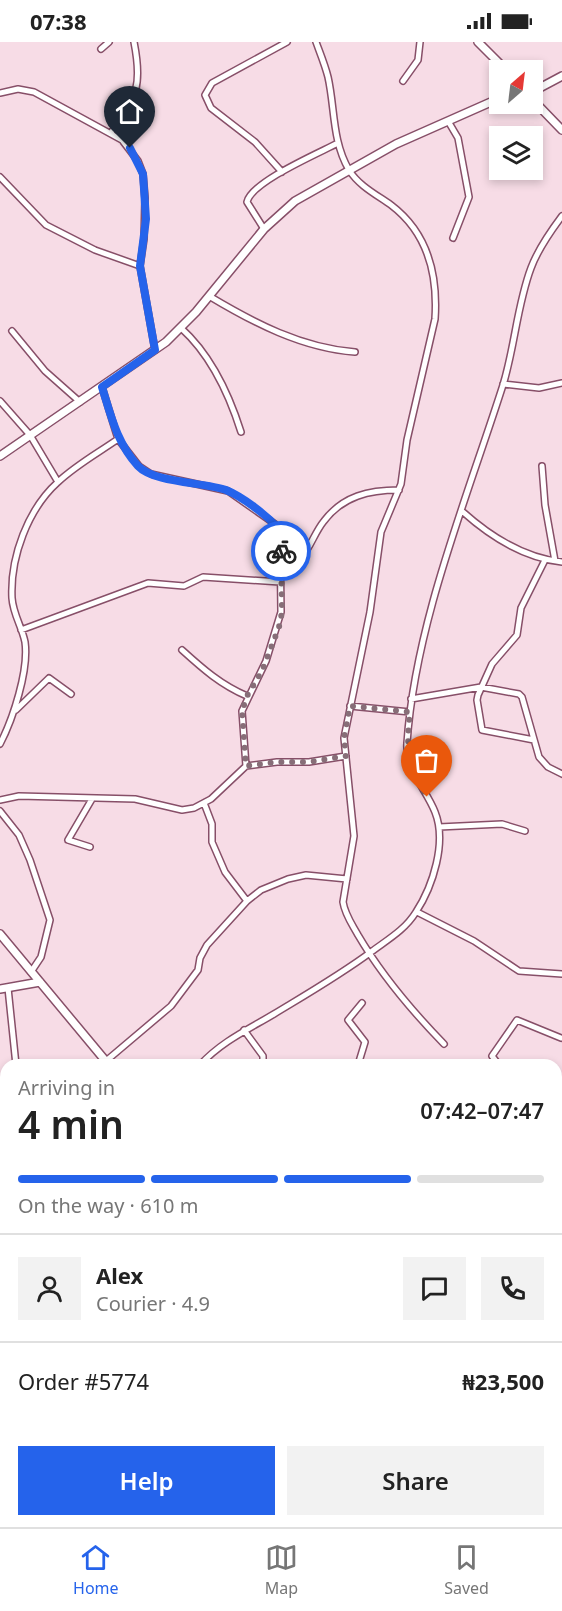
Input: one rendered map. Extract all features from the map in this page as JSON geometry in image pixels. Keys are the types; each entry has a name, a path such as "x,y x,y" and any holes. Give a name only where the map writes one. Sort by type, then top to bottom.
{"street":[{"path":"101,50 109,42"},
{"path":"111,133 137,93 138,78 134,42"},
{"path":"282,172 255,142 211,108 205,95 212,83 287,42"},
{"path":"316,42 328,75 338,143 349,170 371,192 404,215 424,242 431,260 436,304 435,319 407,440 399,490 381,532 370,612 344,738 354,836 347,879 345,911 368,954 396,991 444,1044"},
{"path":"403,81 418,60 420,42"},
{"path":"477,42 496,60"},
{"path":"543,86 562,76"},
{"path":"0,93 18,89 34,92 111,133 130,148 143,174 146,219 140,266 155,350"},
{"path":"0,456 155,350 181,328 264,229 296,201 396,144 489,103"},
{"path":"543,110 562,130"},
{"path":"448,121 461,150 469,196 453,238"},
{"path":"264,229 247,198 282,172 338,143"},
{"path":"0,177 46,225 95,250 140,266"},
{"path":"208,1059 244,1030 341,975 403,929 417,912 438,857 439,827 435,812 411,767 406,747 411,699 434,601 503,384 530,270 537,253 562,216"},
{"path":"209,296 238,313 315,347 355,352"},
{"path":"181,328 201,348 233,404 241,432"},
{"path":"12,332 45,371 80,402"},
{"path":"503,384 539,388 562,383"},
{"path":"102,387 118,439 139,466 150,474 214,487 237,496 278,528 282,612 279,627 262,671 247,696 242,717 246,766"},
{"path":"0,401 30,435 58,482"},
{"path":"0,744 15,712 25,654 25,644 12,600 13,569 23,534 40,502 58,482 118,439"},
{"path":"542,466 545,505 555,561"},
{"path":"281,557 302,557 324,520 352,497 371,491 399,490"},
{"path":"462,512 515,548 545,560 562,562"},
{"path":"534,740 482,730 477,700 492,664 515,640 521,608 545,560"},
{"path":"21,630 148,583 184,586 202,577 280,582"},
{"path":"182,650 208,674 229,688 247,696"},
{"path":"15,712 49,678 71,694"},
{"path":"411,699 481,687 512,692 522,697 542,763 562,774"},
{"path":"350,706 410,712"},
{"path":"0,800 19,795 135,799 182,810 204,803 246,766 277,762 309,762 346,756"},
{"path":"90,848 68,840 92,799"},
{"path":"204,803 212,824 212,842 225,872 247,901"},
{"path":"0,811 19,835 50,920 48,935 40,957 31,972"},
{"path":"439,827 502,825 525,831"},
{"path":"112,1059 171,1006 198,970 200,958 207,945 247,901 261,890 288,879 306,875 347,879"},
{"path":"417,912 474,941 519,971 562,974"},
{"path":"0,934 105,1059"},
{"path":"0,989 40,982"},
{"path":"8,988 15,1059"},
{"path":"360,1059 365,1042 348,1020 362,1003"},
{"path":"494,1059 492,1056 517,1020 561,1038"},
{"path":"244,1030 263,1059"}],"way so far":[{"path":"281,551 282,612 279,627 262,671 247,696 242,711 246,766 277,762 309,762 346,756 344,738 350,706 410,712 406,747 411,767 427,797"}],"route":[{"path":"130,148 143,174 146,198 146,219 140,266 155,350 102,387 118,439 139,466 150,474 214,487 237,496 275,524 282,542 281,551"}]}
